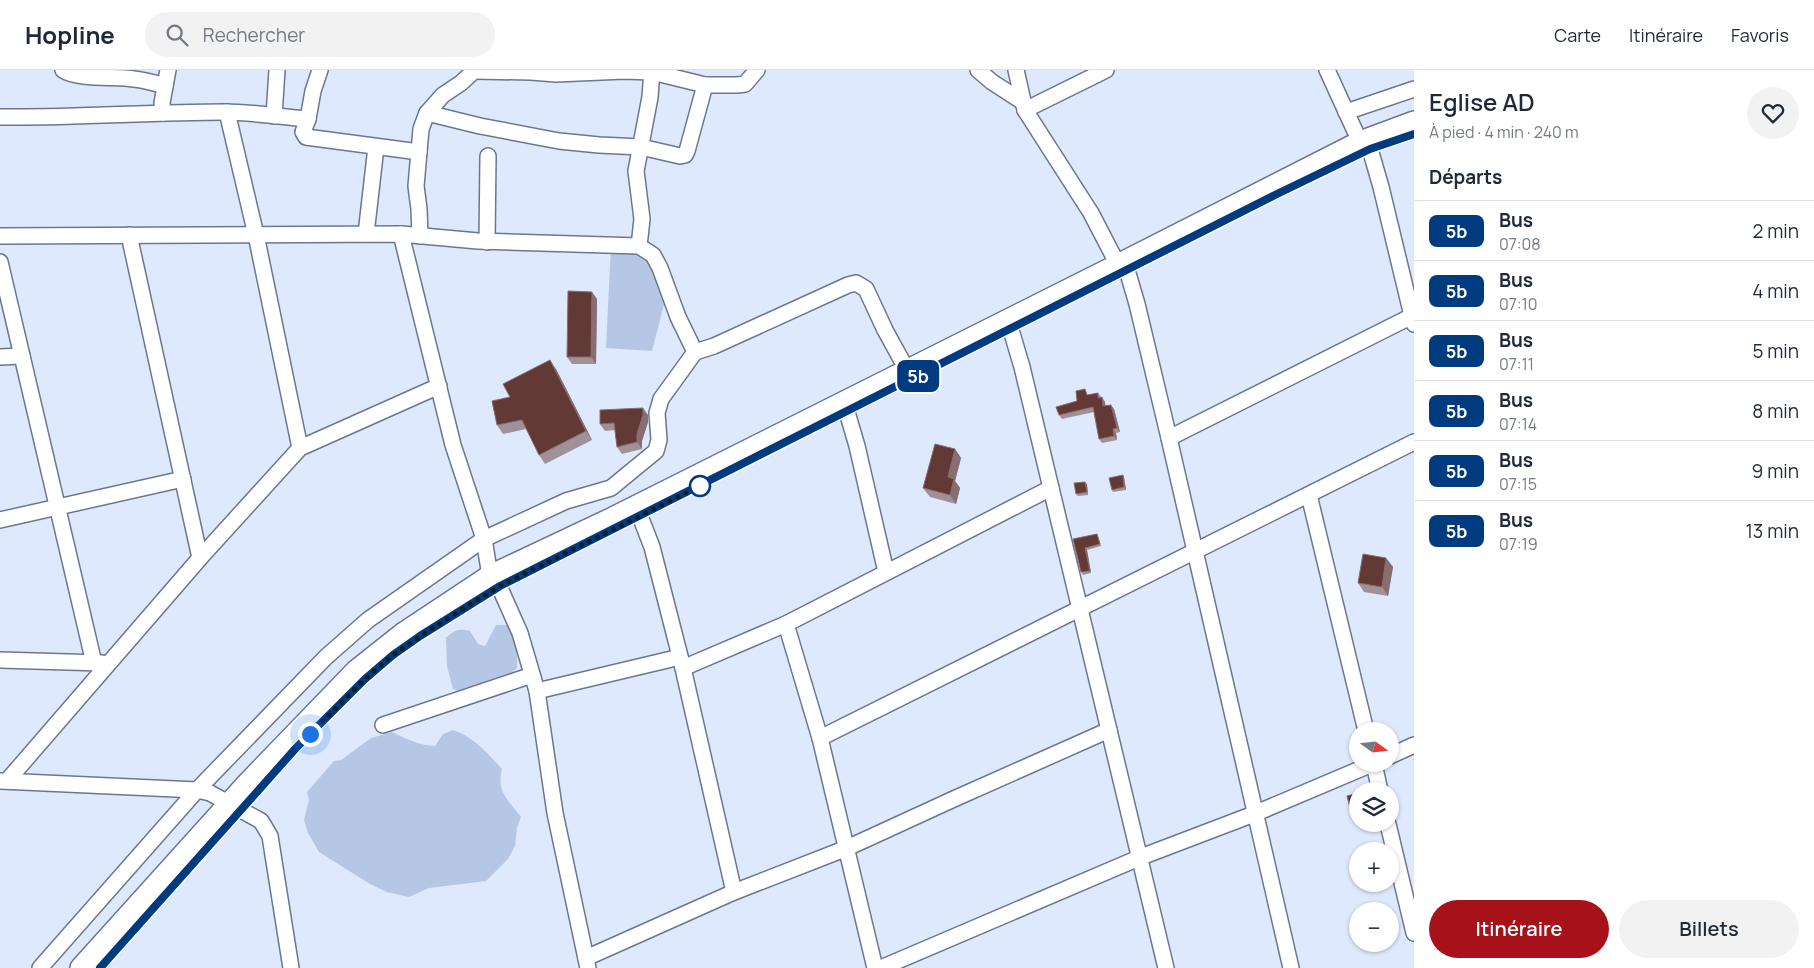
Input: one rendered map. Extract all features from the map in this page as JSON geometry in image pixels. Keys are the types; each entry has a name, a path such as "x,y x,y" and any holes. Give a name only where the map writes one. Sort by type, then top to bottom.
{"street":[{"path":"63,70 83,76 134,79 165,86"},
{"path":"163,113 162,103 168,70"},
{"path":"274,116 277,70"},
{"path":"307,70 313,91"},
{"path":"320,70 303,132 306,138 419,152"},
{"path":"420,236 416,186 421,128 427,113 443,96 475,70 556,74 652,71 704,85 744,84 756,70"},
{"path":"978,70 1024,106"},
{"path":"1016,70 1024,106 1123,268 1137,304 1291,968"},
{"path":"1024,106 1106,70"},
{"path":"1169,438 1413,320 1381,187 1365,146 1346,112 1327,70"},
{"path":"639,246 642,219 636,171 650,97 652,71"},
{"path":"427,113 480,126 559,141 641,147 680,156 685,155 687,151 704,85"},
{"path":"1346,112 1414,89"},
{"path":"227,112 256,235 300,448"},
{"path":"0,117 227,112 308,119"},
{"path":"100,968 235,807 356,671 404,633 495,581 613,518 907,370 1277,194 1365,146 1414,122"},
{"path":"1365,146 1414,134"},
{"path":"366,234 376,147"},
{"path":"487,242 488,156"},
{"path":"401,234 453,445 484,539 495,581 520,633 537,690 555,813 587,963 734,892 847,848 1109,730"},
{"path":"0,236 401,234 487,242 639,246 653,255 660,268 678,317 695,352"},
{"path":"129,235 200,558"},
{"path":"0,262 58,506 101,663"},
{"path":"495,581 640,516 1011,330 1123,268"},
{"path":"40,968 197,790 326,657 368,620 484,539 566,501 611,488 656,451 659,440 657,414 661,399 695,352 714,346 856,283 866,289 885,330 907,370"},
{"path":"1011,330 1022,367 1141,857 1166,968"},
{"path":"0,357 22,356"},
{"path":"3,781 101,663 300,448 439,386"},
{"path":"847,412 857,446 886,572"},
{"path":"820,738 1414,442"},
{"path":"0,520 183,479"},
{"path":"537,690 682,662 786,624 1051,488"},
{"path":"1309,495 1364,722"},
{"path":"640,516 652,547 682,662 734,892"},
{"path":"786,624 820,738 876,968"},
{"path":"0,660 101,663"},
{"path":"383,725 532,675"},
{"path":"1399,752 1414,745"},
{"path":"881,968 1141,857 1254,814 1354,772"},
{"path":"3,781 197,790 210,793 261,821 270,836 291,968"},
{"path":"82,968 235,807"},
{"path":"1391,832 1408,876 1414,933"}],"shaded area":[{"path":"611,245 639,246 668,289 652,351 606,348"},
{"path":"496,625 508,625 516,646 517,668 507,676 461,692 453,689 447,666 446,638 457,630 466,630 470,631 478,644 485,646"},
{"path":"453,730 474,741 502,769 501,783 504,795 521,817 517,828 515,846 508,859 486,881 429,888 409,897 387,892 370,884 319,852 308,833 304,820 309,800 307,792 334,761 341,760 371,738 392,732 413,741 435,746 443,734"}],"building":[{"path":"568,291 592,292 591,357 567,357"},
{"path":"550,360 586,431 539,455 522,420 497,425 492,401 510,397 503,384"},
{"path":"1085,389 1087,395 1098,393 1098,398 1102,397 1103,406 1111,405 1117,428 1113,429 1114,436 1099,439 1093,407 1059,415 1056,407 1077,401 1076,391"},
{"path":"643,408 637,442 617,447 614,423 600,424 600,410"},
{"path":"935,444 955,449 948,477 954,479 950,495 923,488"},
{"path":"1123,475 1124,487 1112,490 1109,478"},
{"path":"1085,482 1087,492 1076,494 1074,483"},
{"path":"1097,534 1100,544 1085,548 1090,571 1081,572 1073,539"},
{"path":"1363,554 1386,558 1382,587 1358,583"}],"bus line":[{"name":"5b","path":"100,968 296,748 365,679 393,655 420,636 500,586 1011,330 1260,202 1370,149 1414,134"}],"route":[{"path":"310,734 365,679 393,655 420,636 500,586 702,485 700,486"}]}
